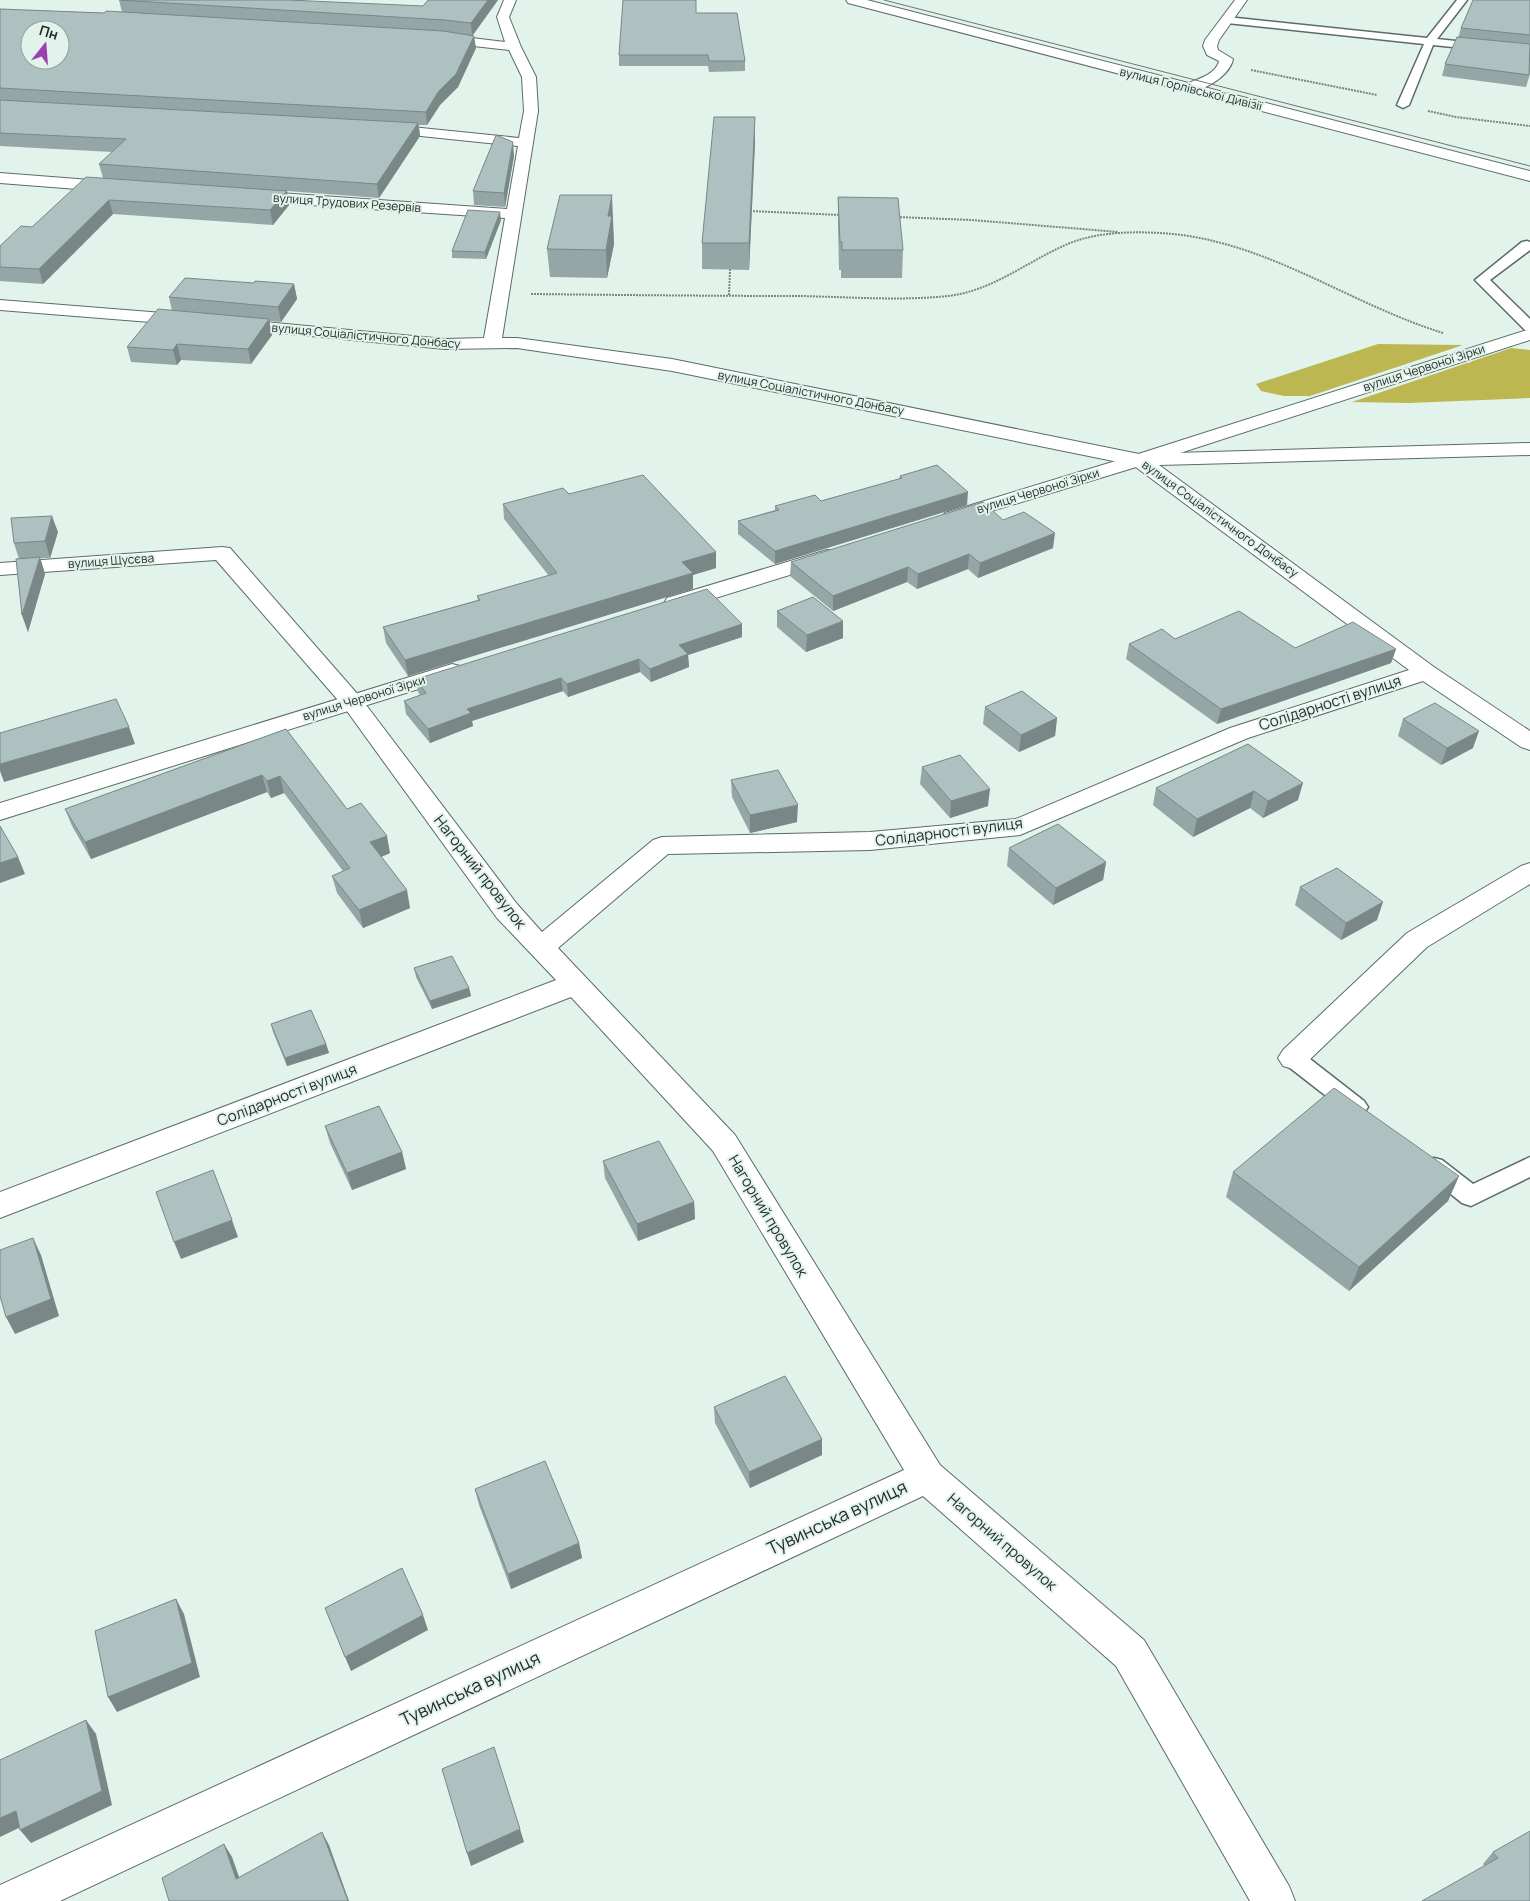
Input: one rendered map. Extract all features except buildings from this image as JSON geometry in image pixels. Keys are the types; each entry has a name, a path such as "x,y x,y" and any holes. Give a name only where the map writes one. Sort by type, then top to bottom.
{"street":[{"path":"492,343 527,144 531,111 529,77 514,47 503,17 510,0"},
{"name":"вулиця Горлівської Дивізії","path":"852,0 1530,176"},
{"path":"1188,88 1222,71 1226,66 1226,59 1212,52 1210,46 1212,40 1241,0"},
{"path":"425,37 514,47"},
{"path":"368,127 407,129 527,144"},
{"path":"0,178 129,188"},
{"name":"вулиця Трудових Резервів","path":"237,195 514,214"},
{"name":"вулиця Соціалістичного Донбасу","path":"0,305 445,344 517,343 672,365 1139,460 1426,672 1530,742"},
{"name":"вулиця Червоної Зірки","path":"930,524 1139,460 1530,334"},
{"path":"1139,460 1530,449"},
{"path":"655,608 845,550"},
{"name":"вулиця Щусєва","path":"0,569 222,554"},
{"name":"Нагорний провулок","path":"222,554 352,702 507,911 724,1143 927,1477 1130,1653 1274,1901"},
{"name":"вулиця Червоної Зірки","path":"0,812 475,664"},
{"name":"Солідарності вулиця","path":"541,948 662,846 870,841 1020,827 1239,734 1426,672"},
{"path":"1293,1058 1417,940 1530,872"},
{"name":"Солідарності вулиця","path":"0,1206 575,984"},
{"name":"Тувинська вулиця","path":"13,1901 927,1477"}],"lane":[{"path":"1403,105 1436,31 1458,8 1462,0"},
{"path":"1227,20 1530,52"},
{"path":"1530,246 1527,245 1482,280 1519,308 1530,327"},
{"path":"1293,1058 1371,1118"},
{"path":"1417,1154 1471,1196 1530,1166"}],"path":[{"path":"749,211 848,215"},
{"path":"898,217 972,220 1201,238 1240,247 1267,257 1430,330 1460,338 1502,343"},
{"path":"500,294 888,297 965,293 1028,265 1062,245 1083,238 1131,233"},
{"path":"728,295 730,269"}],"shaded area":[{"path":"1378,344 1463,345 1310,396 1284,396 1261,391 1256,384"},
{"path":"1511,348 1530,350 1530,398 1409,403 1352,402"}],"tram line":[{"path":"884,0 1530,166"}]}
